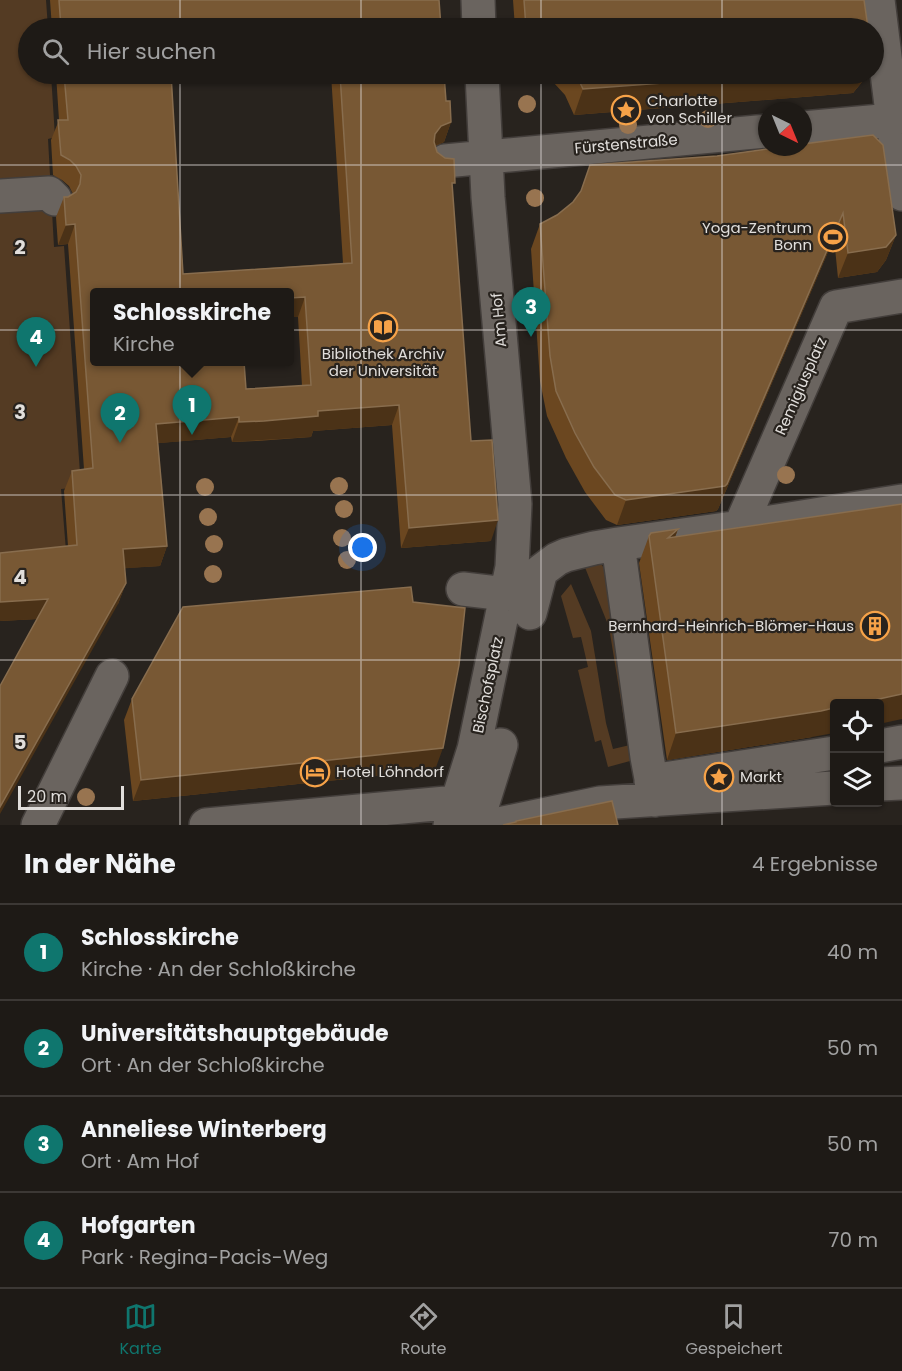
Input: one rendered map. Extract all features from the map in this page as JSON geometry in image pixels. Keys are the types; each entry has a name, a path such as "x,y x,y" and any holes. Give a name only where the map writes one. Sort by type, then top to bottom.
{"street":[{"path":"478,0 479,18"},
{"path":"878,0 881,18"},
{"path":"884,36 895,103 902,194"},
{"name":"Am Hof","path":"482,84 488,198 515,504 516,592"},
{"path":"812,126 895,103"},
{"name":"Fürstenstraße","path":"445,161 758,132"},
{"path":"0,196 50,193 55,199"},
{"name":"Remigiusplatz","path":"740,527 836,307 902,296"},
{"path":"651,779 618,544 902,501"},
{"name":"Bischofsplatz","path":"461,817 474,749 516,592 557,559 594,548 618,544"},
{"path":"463,589 516,592"},
{"path":"38,825 111,676"},
{"path":"884,745 902,742"},
{"name":"Bischofsplatz","path":"461,817 501,745"},
{"path":"494,825 600,803 651,779 830,754"},
{"path":"651,779 830,788"},
{"path":"884,784 902,783"},
{"path":"206,825 461,817"}],"shaded area":[{"path":"0,0 46,0 47,18 18,18 18,84 52,84 55,137 48,139 54,247 64,246 81,487 61,489 67,563 0,567"},
{"path":"597,559 614,581 641,758 608,767 601,740 595,742 578,670 588,667 581,637 573,638 561,596 571,584 591,631 606,723 613,749 630,745 609,627 584,565"}],"building":[{"path":"59,0 439,0 440,18 60,18"},
{"path":"524,0 864,0 867,18 525,18"},
{"path":"65,84 172,84 183,274 352,263 341,84 445,84 446,101 450,101 451,122 441,126 435,134 434,142 437,152 445,158 454,159 455,183 452,183 471,441 492,440 498,520 409,528 399,405 318,411 318,416 264,421 239,422 239,417 156,424 167,546 123,549 126,583 0,807 0,686 48,599 0,602 0,553 77,545 72,471 93,468 75,224 66,225 64,197 76,192 81,175 70,160 61,155 58,120 68,120"},
{"path":"581,84 650,84 583,89"},
{"path":"873,135 883,145 896,235 886,247 848,253 843,213 725,486 626,500 615,495 594,467 556,391 550,356 540,224 557,215 573,202 581,191 590,165 717,156 758,150 758,156 812,156 812,143"},
{"path":"902,504 902,694 879,699 830,699 830,709 821,711 676,733 649,536 651,533 678,529 668,538"},
{"path":"411,587 413,602 465,608 459,665 443,748 141,780 132,699 183,607"},
{"path":"612,801 618,825 503,825 516,821"}],"place":[{"name":"Charlotte von Schiller","path":"626,110"},
{"name":"Yoga-Zentrum Bonn","path":"833,237"},
{"name":"Bibliothek Archiv der Universität","path":"383,327"},
{"name":"Anneliese Winterberg","path":"531,337"},
{"name":"Hofgarten","path":"36,367"},
{"name":"Schlosskirche","path":"192,435"},
{"name":"Universitätshauptgebäude","path":"120,443"},
{"name":"Bernhard-Heinrich-Blömer-Haus","path":"875,626"},
{"name":"Hotel Löhndorf","path":"315,772"},
{"name":"Markt","path":"719,777"}]}
